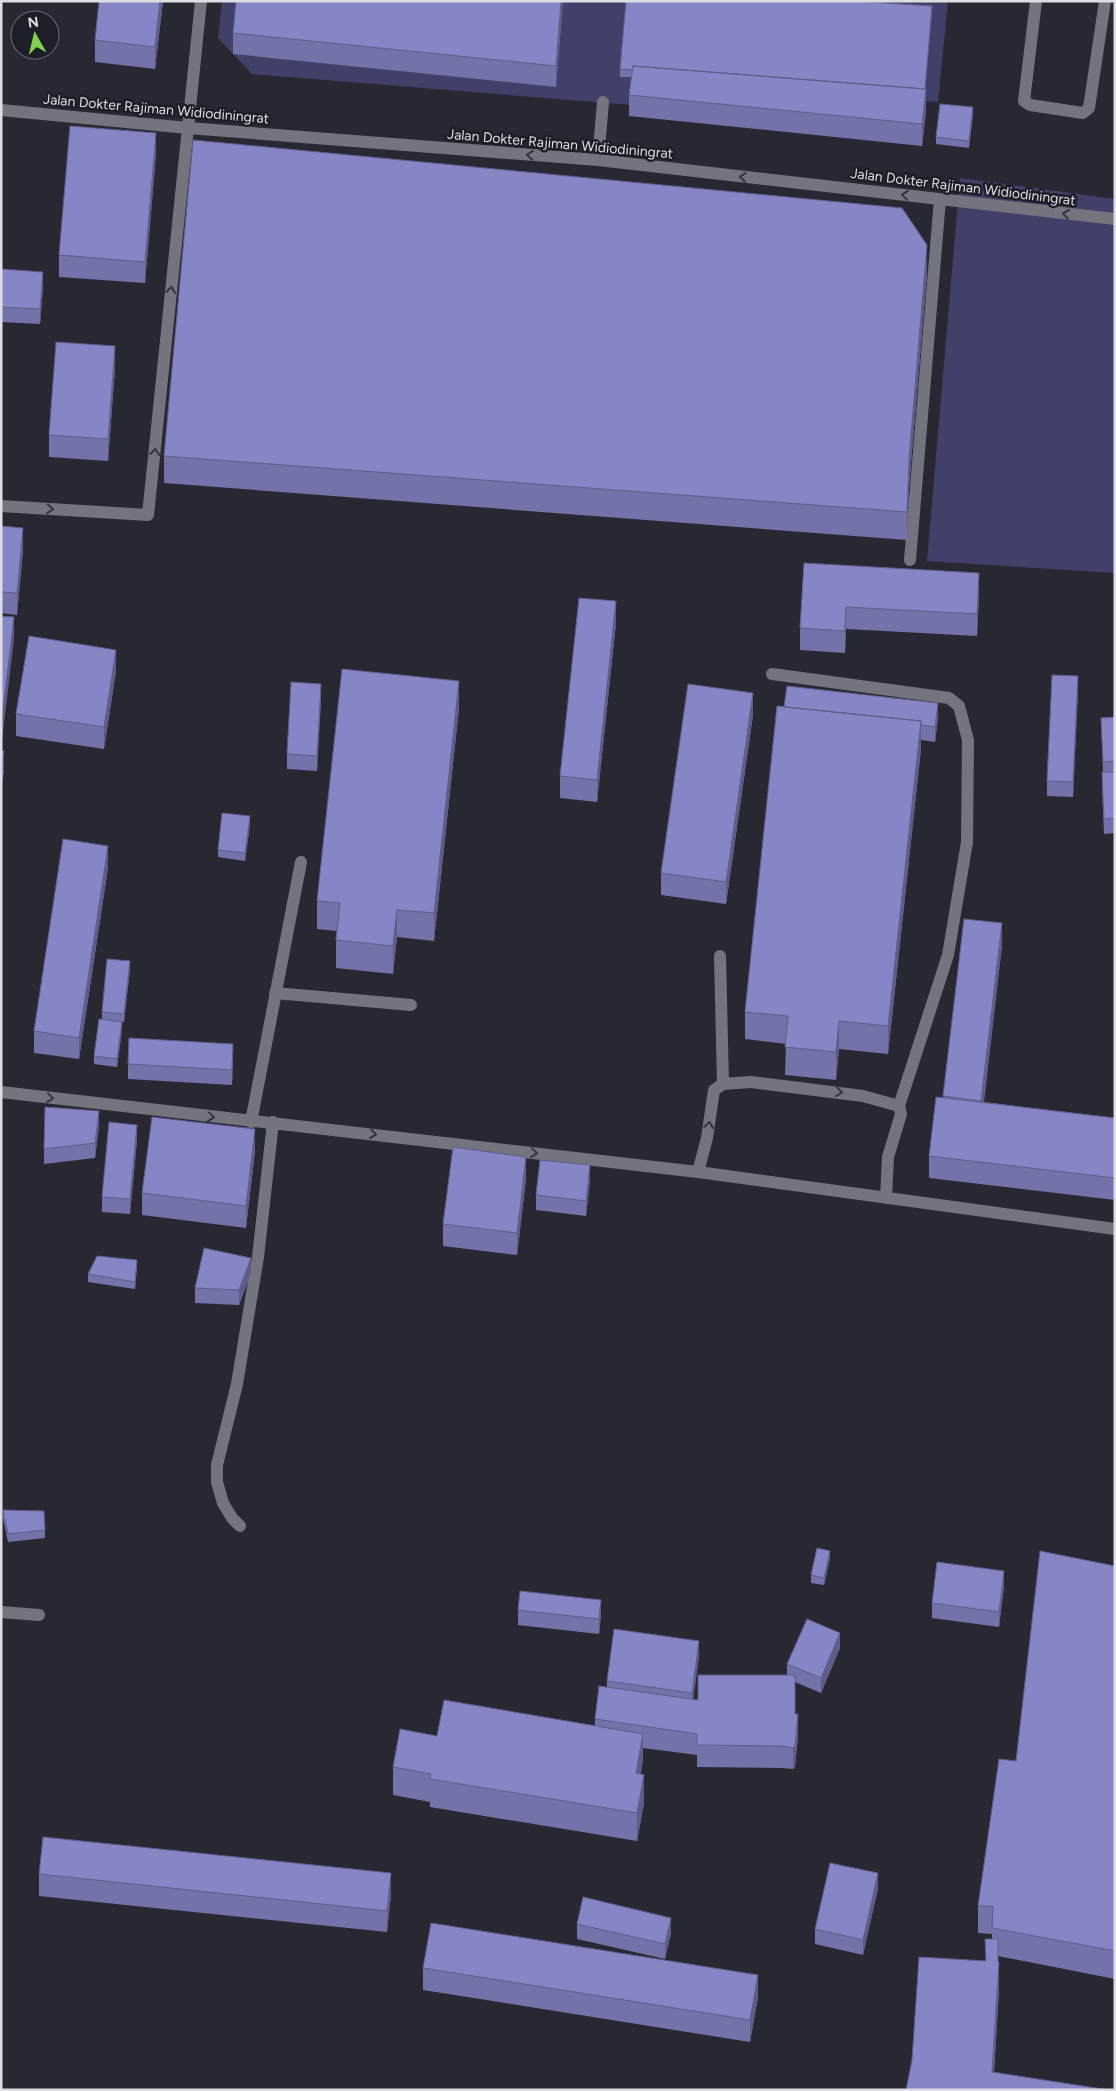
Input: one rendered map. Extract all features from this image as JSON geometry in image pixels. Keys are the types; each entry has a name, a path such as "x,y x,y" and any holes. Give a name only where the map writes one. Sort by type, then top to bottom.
{"street":[{"path":"1,506 148,515 201,1"},
{"path":"1036,1 1024,101 1030,105 1083,113 1089,108 1105,1"},
{"path":"598,160 603,102"},
{"name":"Jalan Dokter Rajiman Widiodiningrat","path":"1,110 188,128 598,160 1115,219"},
{"path":"910,560 940,199"},
{"path":"772,674 948,698 959,706 968,740 966,842 948,955 899,1106 902,1114 888,1157 886,1198"},
{"path":"251,1122 301,862"},
{"path":"720,956 722,1084"},
{"path":"275,993 411,1005"},
{"path":"698,1172 707,1138 714,1090 722,1084 751,1082 863,1096 899,1106"},
{"path":"1,1092 698,1172 1115,1229"},
{"path":"240,1526 232,1518 223,1503 218,1482 217,1465 237,1384 258,1257 273,1122"},
{"path":"1,1612 39,1615"}],"shaded area":[{"path":"222,1 948,1 938,102 635,79 632,105 252,74 218,38"},
{"path":"960,178 1115,199 1115,573 927,561"}],"building":[{"path":"99,1 160,1 155,47 95,40"},
{"path":"236,1 561,1 556,66 233,33"},
{"path":"626,1 856,1 932,6 925,89 633,66 632,70 620,69"},
{"path":"633,66 926,89 922,124 629,95"},
{"path":"940,104 973,107 969,141 936,137"},
{"path":"70,126 156,133 145,262 59,255"},
{"path":"193,140 902,208 927,245 909,459 907,512 164,456"},
{"path":"1,269 43,272 40,309 1,307"},
{"path":"56,342 115,346 108,439 49,435"},
{"path":"1,526 23,528 17,593 1,592"},
{"path":"804,563 979,573 977,614 846,607 845,631 800,628"},
{"path":"579,598 616,601 597,780 560,776"},
{"path":"1,616 14,617 1,727"},
{"path":"29,636 116,650 104,727 16,714"},
{"path":"342,669 459,681 434,913 397,910 393,946 336,940 340,903 317,901"},
{"path":"1052,675 1078,676 1073,782 1047,781"},
{"path":"291,682 321,684 317,756 287,754"},
{"path":"688,684 753,693 726,882 661,873"},
{"path":"787,686 938,703 935,727 921,725 921,721 784,707"},
{"path":"777,706 921,721 888,1026 839,1021 836,1052 785,1047 788,1016 745,1012"},
{"path":"1115,717 1115,761 1103,762 1101,718"},
{"path":"1,750 4,751 1,768"},
{"path":"1102,772 1115,772 1115,818 1104,819"},
{"path":"222,813 250,816 245,853 218,850"},
{"path":"63,839 108,846 79,1038 34,1031"},
{"path":"964,919 1002,923 981,1101 943,1096"},
{"path":"107,959 130,961 124,1014 102,1012"},
{"path":"99,1019 122,1022 117,1059 94,1056"},
{"path":"129,1038 233,1044 232,1070 128,1064"},
{"path":"936,1097 1115,1118 1115,1178 929,1156"},
{"path":"45,1107 99,1111 95,1143 44,1149"},
{"path":"152,1117 255,1129 246,1206 142,1193"},
{"path":"109,1122 137,1125 130,1199 102,1197"},
{"path":"453,1147 526,1157 517,1233 443,1224"},
{"path":"540,1160 590,1165 586,1201 536,1195"},
{"path":"204,1248 251,1258 239,1290 195,1288"},
{"path":"97,1256 137,1260 135,1282 88,1274"},
{"path":"3,1510 44,1511 45,1530 8,1534"},
{"path":"817,1548 830,1551 824,1578 811,1575"},
{"path":"1040,1551 1115,1566 1115,1951 992,1928 993,1906 978,1906 999,1759 1016,1761"},
{"path":"937,1562 1004,1571 999,1612 932,1603"},
{"path":"520,1591 601,1600 599,1619 518,1610"},
{"path":"807,1619 840,1633 821,1678 787,1664"},
{"path":"614,1629 699,1641 692,1693 607,1681"},
{"path":"698,1675 795,1675 795,1714 798,1714 795,1746 793,1748 782,1746 697,1745 697,1734 595,1719 599,1686 698,1700"},
{"path":"444,1700 643,1734 636,1773 644,1775 637,1813 430,1779 431,1774 393,1767 400,1729 437,1736"},
{"path":"43,1837 391,1873 387,1911 39,1874"},
{"path":"830,1863 878,1873 863,1940 815,1929"},
{"path":"583,1897 671,1918 665,1944 577,1924"},
{"path":"431,1923 758,1975 750,2020 423,1968"},
{"path":"985,1939 998,1939 999,1962 992,2072 1109,2090 906,2090 912,2060 919,1957 986,1961"}]}
